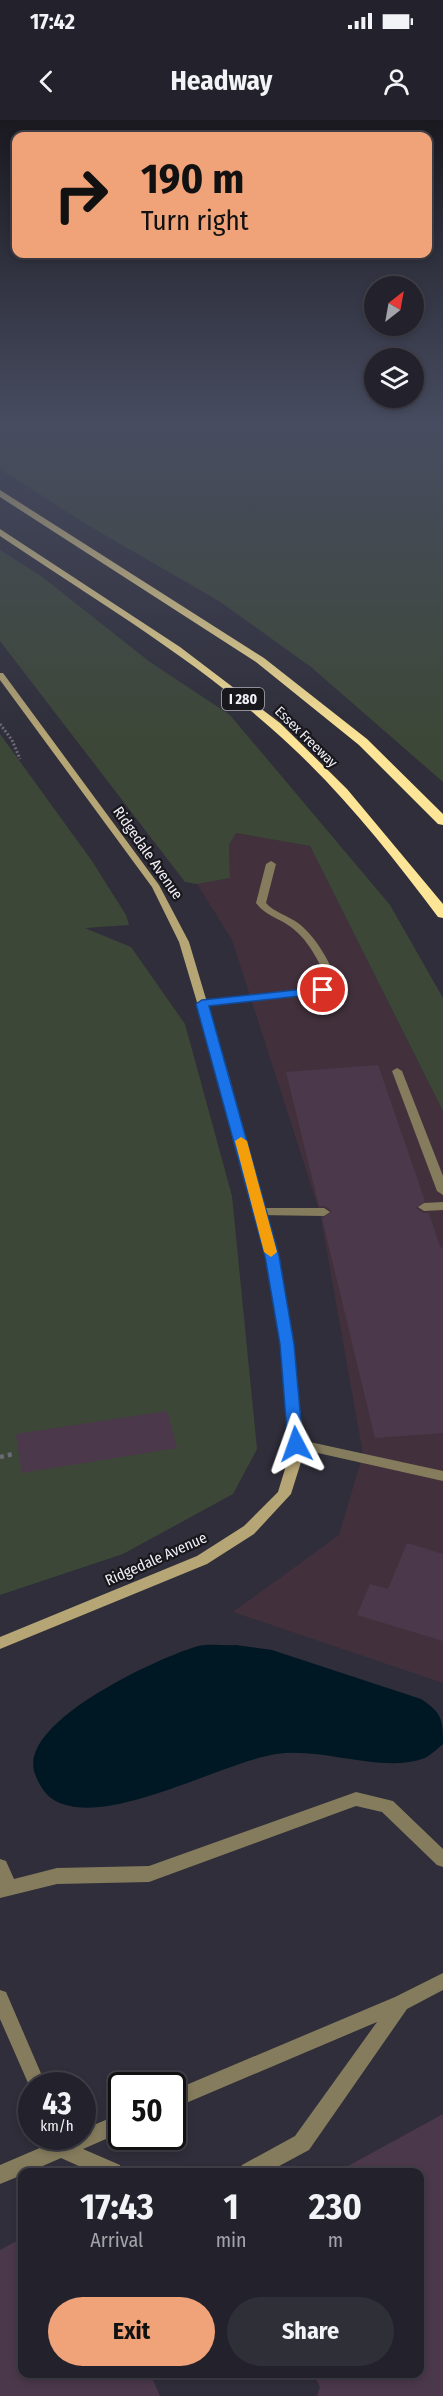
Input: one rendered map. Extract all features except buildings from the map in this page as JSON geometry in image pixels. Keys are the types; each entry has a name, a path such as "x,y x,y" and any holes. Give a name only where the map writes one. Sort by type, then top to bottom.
{"highway":[{"name":"Essex Freeway","path":"56,529 260,660 363,742 443,821"},
{"name":"Essex Freeway","path":"0,532 198,666 278,728 372,826 443,914"}],"main road":[{"name":"Ridgedale Avenue","path":"0,675 156,887 184,942 272,1256 287,1344 296,1444 291,1480 284,1494 249,1530 202,1560 0,1643"}],"lane":[{"path":"202,1004 337,989 314,944 291,922 267,912 261,903 271,864"},
{"path":"398,1071 443,1191"},
{"path":"424,1207 443,1206"},
{"path":"260,1212 324,1212"},
{"path":"296,1444 443,1476"},
{"path":"0,1866 5,1889 57,1876 150,1874 356,1799 387,1806 443,1860"},
{"path":"186,2094 401,2003 443,1981"},
{"path":"0,1998 31,2072"},
{"path":"256,2168 302,2143 401,2003"},
{"path":"0,2175 44,2150"},
{"path":"73,2150 106,2168"}],"path":[{"path":"0,724 12,740 20,759"},
{"path":"0,1457 13,1454"}],"shaded area":[{"path":"236,833 310,846 443,1111 443,1683 233,1612 339,1535 363,1454 320,1213 232,940 197,884 230,878 229,845"}],"green space":[{"path":"95,529 443,529 443,782 311,667 219,601"},
{"path":"0,550 41,576 150,662 230,715 390,905 443,998 443,1111 310,846 236,833 229,845 230,878 197,884 185,882 0,641"},
{"path":"0,734 92,861 126,915 129,925 85,928 131,947 185,1024 232,1196 257,1449 233,1494 123,1554 0,1595"}],"water":[{"path":"236,1645 272,1650 421,1699 440,1717 443,1744 425,1758 408,1762 371,1762 313,1754 276,1754 252,1760 163,1792 102,1807 76,1807 54,1800 45,1792 35,1774 35,1754 46,1734 67,1715 122,1679 176,1654 200,1646"}],"slow traffic":[{"path":"241,1141 271,1252"}],"route":[{"path":"296,1444 287,1344 272,1256 224,1076 202,1004 323,990"}]}
